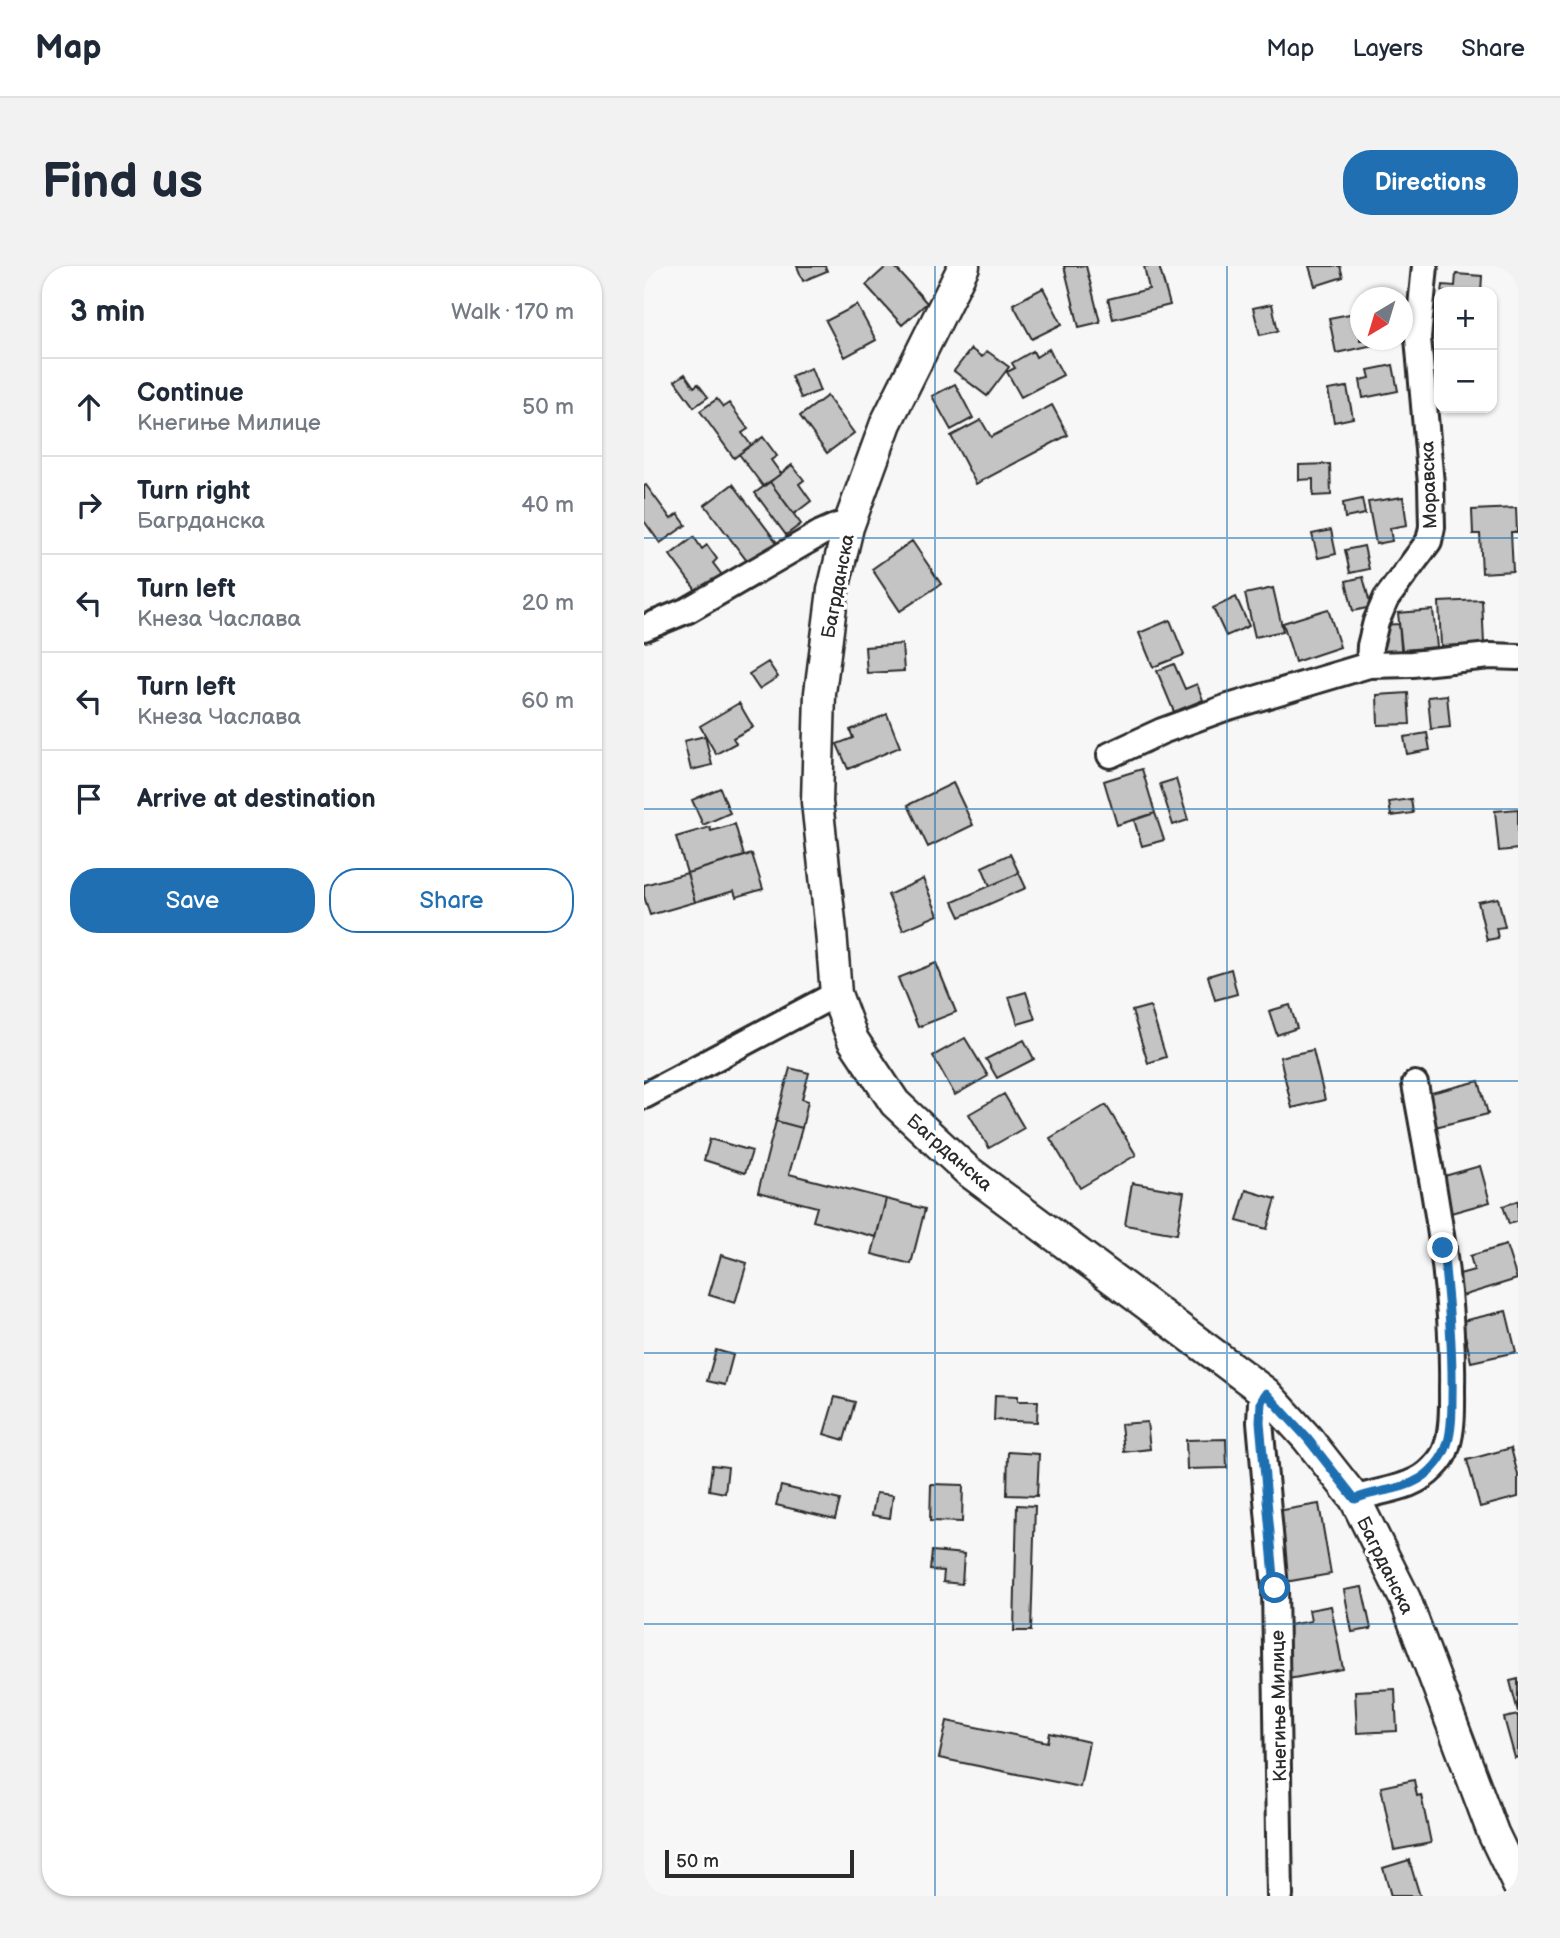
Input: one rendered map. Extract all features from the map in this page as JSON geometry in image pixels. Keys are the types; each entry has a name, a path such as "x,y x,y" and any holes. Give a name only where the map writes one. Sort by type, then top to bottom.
{"street":[{"name":"Багрданска","path":"964,266 886,423 848,527 833,590 820,693 817,802 836,994 853,1040 895,1103 968,1171 1266,1393 1307,1438 1355,1499 1405,1599 1493,1833 1518,1885"},
{"name":"Моравска","path":"1369,665 1376,622 1386,599 1429,541 1432,527 1431,484 1418,338 1425,266"},
{"path":"644,628 688,610 821,533 836,526 848,527"},
{"path":"1110,755 1162,731 1225,708 1369,665 1412,664 1490,656 1518,657"},
{"path":"644,1097 836,994"},
{"path":"1355,1499 1369,1493 1402,1487 1420,1479 1440,1459 1448,1445 1452,1409 1453,1347 1443,1248 1415,1084"},
{"name":"Кнегиње Милице","path":"1266,1393 1261,1402 1260,1422 1275,1588 1280,1896"}],"building":[{"path":"797,266 825,266 827,271 803,281"},
{"path":"887,266 894,266 927,303 902,325 866,285"},
{"path":"1064,266 1086,266 1100,322 1079,327"},
{"path":"1144,266 1159,266 1170,305 1113,319 1108,299 1149,289"},
{"path":"1309,266 1340,266 1343,277 1315,286"},
{"path":"1456,274 1482,276 1481,287 1443,287 1455,286"},
{"path":"1043,288 1062,324 1032,339 1013,304"},
{"path":"1272,304 1278,331 1260,335 1253,308"},
{"path":"857,305 876,340 845,357 826,321"},
{"path":"1350,314 1350,350 1336,353 1329,318"},
{"path":"971,349 982,357 987,351 1009,367 987,396 954,371"},
{"path":"1049,349 1063,375 1021,397 1007,372 1015,368 1012,363 1033,351 1036,357"},
{"path":"1393,365 1398,391 1363,398 1360,380 1370,378 1368,370"},
{"path":"811,368 820,391 801,398 791,376"},
{"path":"685,374 694,387 698,384 708,397 694,407 675,381"},
{"path":"955,384 973,418 951,430 932,396"},
{"path":"1347,387 1353,418 1334,422 1328,390"},
{"path":"827,396 854,433 827,453 800,416"},
{"path":"717,399 723,407 729,403 748,429 742,433 751,445 734,458 700,411"},
{"path":"1052,405 1068,435 976,484 951,436 981,420 991,437"},
{"path":"763,437 777,456 771,460 781,474 763,486 739,454"},
{"path":"1330,464 1331,495 1313,496 1313,479 1299,480 1299,465"},
{"path":"792,465 804,480 799,484 811,501 794,514 770,482"},
{"path":"770,482 801,524 786,535 755,493"},
{"path":"733,484 781,548 753,569 705,505"},
{"path":"646,485 671,519 678,514 686,525 660,543 644,521"},
{"path":"1403,497 1407,525 1390,528 1392,541 1376,544 1368,502"},
{"path":"1362,499 1365,514 1345,518 1343,503"},
{"path":"1516,508 1517,532 1511,532 1513,571 1482,573 1480,534 1473,534 1472,510"},
{"path":"1331,530 1336,554 1318,558 1312,534"},
{"path":"694,537 702,549 707,545 717,559 713,563 722,575 698,593 670,555"},
{"path":"912,541 941,584 900,611 872,569"},
{"path":"1364,546 1369,569 1350,573 1345,550"},
{"path":"1363,577 1371,607 1353,611 1346,581"},
{"path":"1273,588 1283,631 1255,637 1245,594"},
{"path":"1236,597 1249,626 1226,636 1213,608"},
{"path":"1482,600 1484,644 1441,646 1439,602"},
{"path":"1328,609 1340,647 1295,662 1283,623"},
{"path":"1433,610 1437,647 1402,650 1398,613"},
{"path":"1170,620 1184,655 1153,667 1139,633"},
{"path":"1399,624 1402,659 1383,653 1381,625"},
{"path":"902,644 904,671 867,673 865,647"},
{"path":"768,662 778,677 759,689 749,674"},
{"path":"1174,664 1185,689 1197,684 1203,700 1174,712 1157,671"},
{"path":"1408,693 1410,724 1378,725 1377,695"},
{"path":"1447,695 1450,727 1431,729 1428,697"},
{"path":"739,703 753,727 733,738 736,743 716,754 700,726"},
{"path":"887,714 900,747 848,769 837,744 853,738 850,730"},
{"path":"1427,733 1430,750 1407,754 1404,737"},
{"path":"705,736 712,765 691,770 684,741"},
{"path":"1142,769 1155,813 1117,825 1104,781"},
{"path":"1176,779 1188,820 1173,825 1160,784"},
{"path":"953,783 973,825 928,847 908,805"},
{"path":"720,788 730,813 703,825 692,800"},
{"path":"1411,799 1413,813 1391,816 1389,802"},
{"path":"1518,809 1518,849 1499,851 1495,811"},
{"path":"1155,813 1164,840 1142,846 1134,820"},
{"path":"735,824 744,856 687,873 676,837 710,827 711,831"},
{"path":"752,854 763,889 736,897 734,891 695,902 687,873"},
{"path":"1010,854 1019,873 990,886 982,867"},
{"path":"687,873 695,902 650,915 644,896 644,885"},
{"path":"1019,873 1026,888 960,917 953,902"},
{"path":"923,879 938,915 903,930 888,895"},
{"path":"1498,898 1505,927 1496,928 1498,938 1487,940 1478,902"},
{"path":"936,963 956,1012 918,1027 898,978"},
{"path":"1231,969 1237,994 1215,1000 1208,976"},
{"path":"1026,992 1035,1019 1018,1024 1009,997"},
{"path":"1290,1005 1297,1028 1277,1035 1269,1011"},
{"path":"1150,1006 1166,1057 1148,1063 1132,1011"},
{"path":"965,1038 988,1076 955,1095 933,1056"},
{"path":"1024,1040 1034,1059 997,1078 986,1059"},
{"path":"1313,1050 1325,1100 1292,1108 1280,1057"},
{"path":"790,1068 809,1073 802,1099 808,1101 802,1128 776,1121"},
{"path":"1479,1081 1488,1114 1431,1128 1423,1095"},
{"path":"1004,1094 1024,1128 989,1148 969,1114"},
{"path":"1106,1105 1136,1155 1080,1188 1050,1138"},
{"path":"776,1121 802,1128 789,1174 886,1199 876,1237 813,1221 817,1207 758,1192"},
{"path":"710,1139 752,1151 745,1173 704,1160"},
{"path":"1480,1166 1490,1202 1451,1213 1441,1177"},
{"path":"1132,1183 1184,1192 1177,1234 1125,1225"},
{"path":"1246,1190 1276,1199 1267,1229 1237,1221"},
{"path":"886,1199 925,1209 911,1264 872,1254"},
{"path":"1518,1201 1518,1221 1509,1224 1503,1206"},
{"path":"1506,1245 1517,1279 1462,1296 1456,1275 1474,1270 1470,1256"},
{"path":"721,1255 747,1263 735,1303 709,1295"},
{"path":"1506,1311 1516,1352 1471,1362 1462,1321"},
{"path":"716,1350 733,1355 725,1385 707,1381"},
{"path":"995,1395 1018,1396 1018,1401 1038,1401 1037,1422 994,1420"},
{"path":"835,1397 855,1402 844,1440 824,1434"},
{"path":"1147,1422 1150,1449 1124,1452 1121,1424"},
{"path":"1226,1439 1227,1468 1187,1469 1186,1440"},
{"path":"1511,1448 1518,1475 1518,1497 1480,1507 1467,1460"},
{"path":"1008,1452 1039,1454 1037,1496 1007,1495"},
{"path":"712,1465 728,1467 725,1493 709,1490"},
{"path":"931,1484 963,1485 962,1522 930,1521"},
{"path":"781,1486 840,1500 835,1519 776,1505"},
{"path":"876,1493 893,1495 890,1518 872,1515"},
{"path":"1319,1504 1331,1574 1285,1582 1277,1511"},
{"path":"1017,1505 1035,1506 1031,1631 1014,1631"},
{"path":"932,1551 964,1554 962,1584 943,1582 944,1571 930,1570"},
{"path":"1362,1587 1371,1629 1352,1632 1344,1590"},
{"path":"1331,1606 1343,1669 1288,1679 1278,1627 1311,1621 1309,1610"},
{"path":"1518,1679 1518,1712 1510,1681"},
{"path":"1395,1689 1397,1731 1357,1733 1355,1691"},
{"path":"1518,1715 1518,1757 1515,1758 1504,1718"},
{"path":"947,1721 1048,1742 1050,1733 1089,1742 1080,1787 939,1758"},
{"path":"1414,1780 1417,1796 1421,1795 1431,1843 1394,1850 1381,1787"},
{"path":"1409,1860 1420,1896 1391,1896 1383,1868"}],"route":[{"path":"1275,1588 1260,1422 1261,1402 1266,1393 1307,1438 1355,1499 1369,1493 1402,1487 1420,1479 1431,1470 1448,1445 1452,1409 1453,1347 1443,1248"}]}
